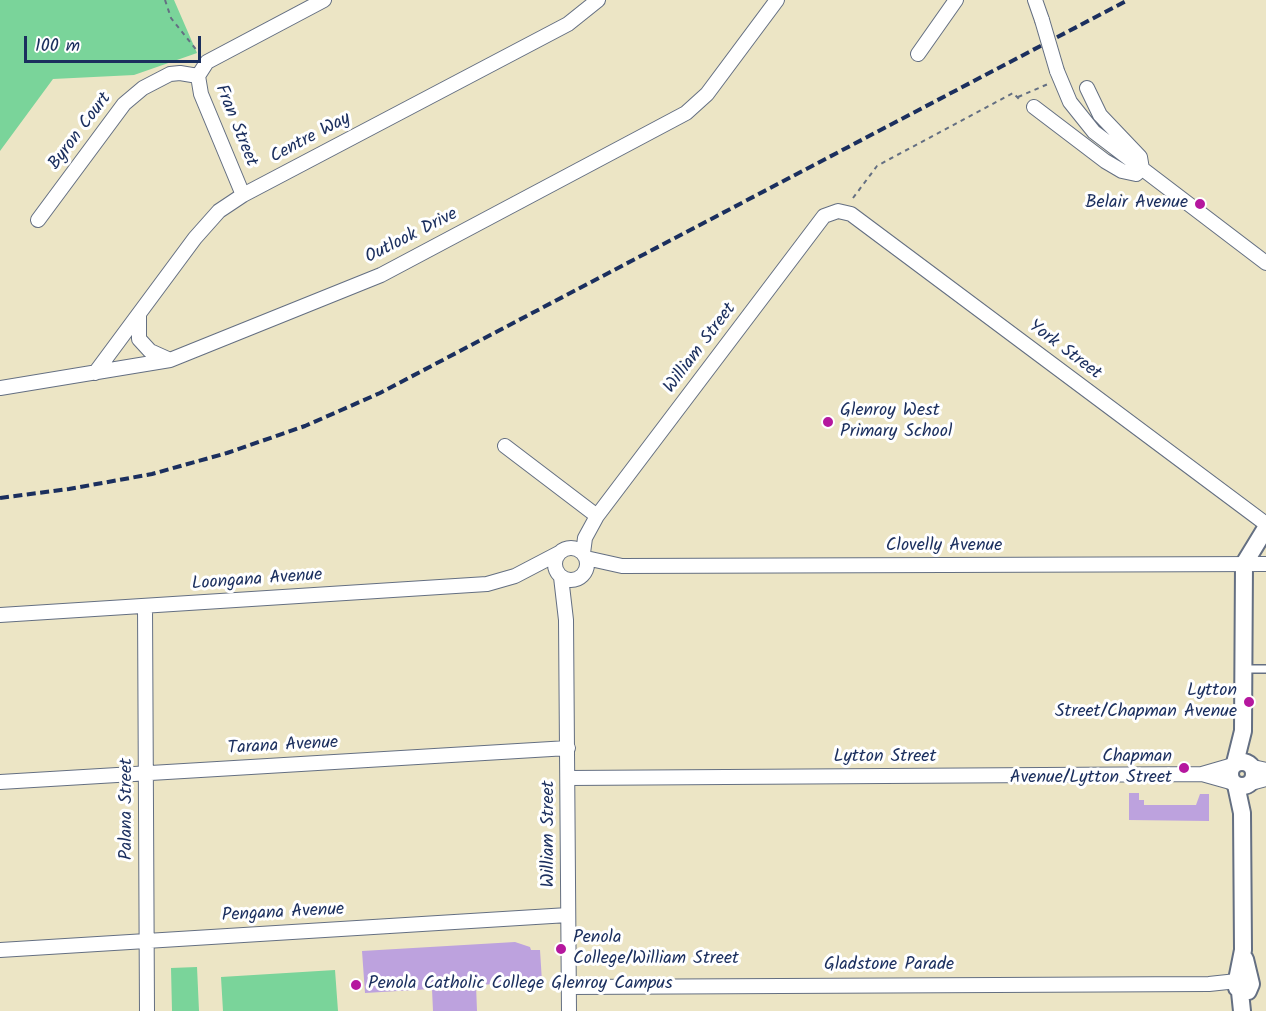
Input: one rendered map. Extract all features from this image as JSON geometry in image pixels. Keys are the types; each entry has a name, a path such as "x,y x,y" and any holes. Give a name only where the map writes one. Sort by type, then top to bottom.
{"street":[{"name":"Fran Street","path":"243,195 201,94 198,76 207,62 324,0"},
{"name":"Centre Way","path":"95,373 195,238 219,211 243,195 568,24 598,0"},
{"name":"Outlook Drive","path":"0,388 170,360 381,275 686,113 707,94 777,0"},
{"path":"918,54 956,0"},
{"path":"1035,0 1048,40 1055,76 1085,123 1266,263"},
{"name":"Byron Court","path":"38,219 124,104 143,87 170,74 198,76"},
{"path":"1087,88 1100,115 1137,152 1142,169"},
{"path":"1034,107 1122,171 1132,175 1142,169"},
{"name":"William Street","path":"585,556 585,538 597,516 824,216 838,211"},
{"name":"York Street","path":"838,211 851,214 1266,526"},
{"path":"139,314 139,339 150,351 170,360"},
{"path":"505,446 597,516"},
{"name":"William Street","path":"561,551 597,516"},
{"path":"1243,1011 1248,986 1243,950 1242,813 1247,774 1243,731 1244,564 1266,526"},
{"path":"574,548 585,556 581,577 559,575 555,562 561,551 574,548"},
{"name":"Loongana Avenue","path":"515,576 561,551"},
{"name":"Clovelly Avenue","path":"585,556 622,566"},
{"name":"Clovelly Avenue","path":"581,577 622,566 1266,564"},
{"name":"Loongana Avenue","path":"0,615 487,584 537,572 559,575"},
{"name":"William Street","path":"559,575 566,620 569,1011"},
{"name":"William Street","path":"566,620 571,592 581,577"},
{"name":"Palana Street","path":"145,606 147,1011"},
{"name":"Tarana Avenue","path":"0,782 568,748"},
{"name":"Lytton Street","path":"568,778 1247,774"},
{"name":"Pengana Avenue","path":"0,950 568,915"},
{"name":"Gladstone Parade","path":"569,987 1209,984 1248,986"}],"lane":[{"path":"1243,669 1266,669"}],"path":[{"path":"165,0 171,18 200,54"},
{"path":"1018,98 1055,76"},
{"path":"853,198 877,166 1013,93 1021,101"}],"green space":[{"path":"0,0 174,0 197,53 134,75 53,79 0,151"},
{"path":"197,967 199,1011 172,1011 171,968"},
{"path":"335,970 338,1011 223,1011 221,977"}],"building":[{"path":"1129,793 1139,793 1139,800 1144,800 1144,805 1196,805 1200,794 1209,794 1209,821 1129,820"},
{"path":"515,942 530,947 531,950 540,950 542,982 476,985 477,1011 433,1011 432,989 365,993 362,951"}],"railway":[{"path":"0,498 69,489 152,474 227,453 305,426 380,393 1128,0"}],"place":[{"name":"Belair Avenue","path":"1200,204"},
{"name":"Glenroy West Primary School","path":"828,422"},
{"name":"Lytton Street/Chapman Avenue","path":"1249,702"},
{"name":"Chapman Avenue/Lytton Street","path":"1184,768"},
{"name":"Penola College/William Street","path":"561,949"},
{"name":"Penola Catholic College Glenroy Campus","path":"356,985"}]}
